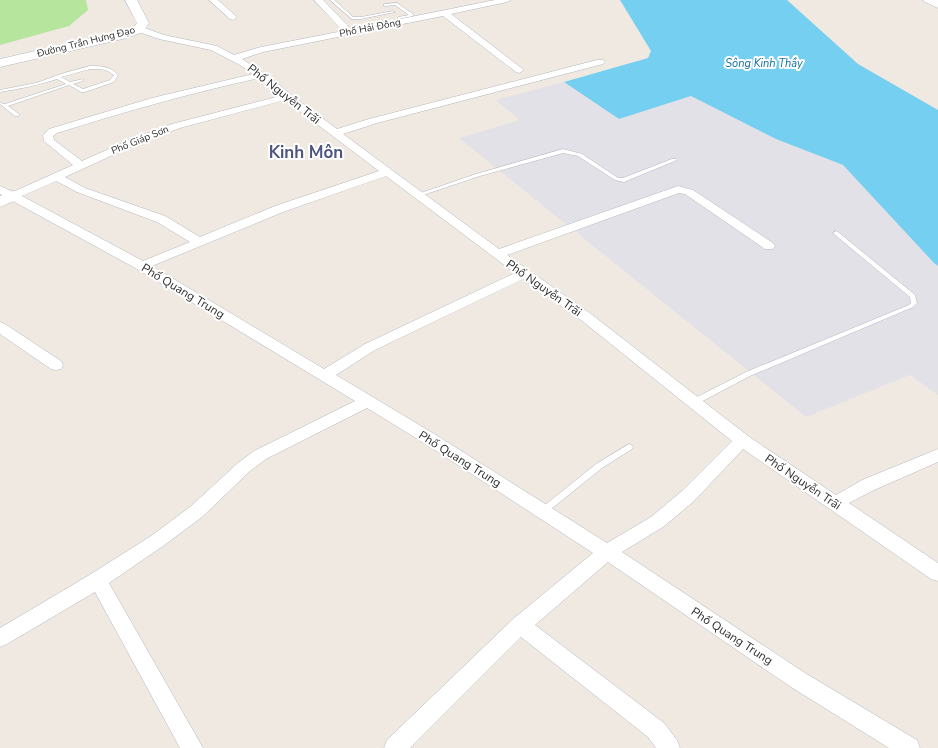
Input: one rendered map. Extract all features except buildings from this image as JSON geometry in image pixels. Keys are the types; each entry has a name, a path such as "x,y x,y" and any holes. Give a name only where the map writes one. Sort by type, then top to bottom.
{"street":[{"name":"Đường Trần Hưng Đạo","path":"0,63 123,35 139,29 143,23 134,0"},
{"path":"213,0 234,18"},
{"path":"318,0 349,32"},
{"name":"Phố Hải Đông","path":"234,58 262,50 401,20 492,1 507,0"},
{"path":"929,0 938,5"},
{"path":"445,12 519,70"},
{"name":"Phố Nguyễn Trãi","path":"139,29 162,37 214,48 234,58 261,75 287,98 497,254 586,317 742,440 938,573"},
{"path":"335,133 373,121 600,62"},
{"path":"80,165 49,141 48,135 53,131 203,87 261,75"},
{"name":"Phố Giáp Sơn","path":"4,196 55,176 133,142 176,126 287,98"},
{"path":"142,266 279,209 387,172"},
{"path":"55,176 80,190 161,219 199,242"},
{"path":"497,254 678,189 689,192 769,246"},
{"name":"Phố Quang Trung","path":"4,196 142,266 366,402 430,439 607,552 798,680 908,748"},
{"path":"324,376 370,347 524,273"},
{"path":"0,327 56,365"},
{"path":"0,638 98,580 178,526 244,467 260,455 366,402"},
{"path":"395,748 520,625 607,552 657,522 688,496 742,440"},
{"path":"835,503 868,485 938,455"},
{"path":"98,580 192,748"},
{"path":"520,625 656,730 669,748"}],"lane":[{"path":"332,0 348,16 355,18 393,12"},
{"path":"380,0 385,5 393,12 401,20 412,15 396,4 385,5"},
{"path":"0,91 38,83 57,77 86,68 109,70 116,75 112,81 85,90 79,90 57,77"},
{"path":"2,104 81,80"},
{"path":"2,104 17,115"},
{"path":"418,195 478,175 563,151 580,155 617,179 624,180 674,160"},
{"path":"694,402 748,374 884,318 911,306 914,303 913,296 836,234"},
{"path":"543,512 598,466 629,447"}],"shaded area":[{"path":"564,82 619,119 691,96 776,139 843,165 938,266 938,395 910,375 806,417 459,138 520,120 496,100"}],"green space":[{"path":"0,0 86,0 88,10 69,26 0,45"}],"water":[{"name":"Sông Kinh Thầy","path":"620,0 787,0 858,64 938,110 938,266 843,165 776,139 691,96 619,119 564,82 648,58 651,51"}],"district":[{"name":"Kinh Môn","path":"306,152"}]}
